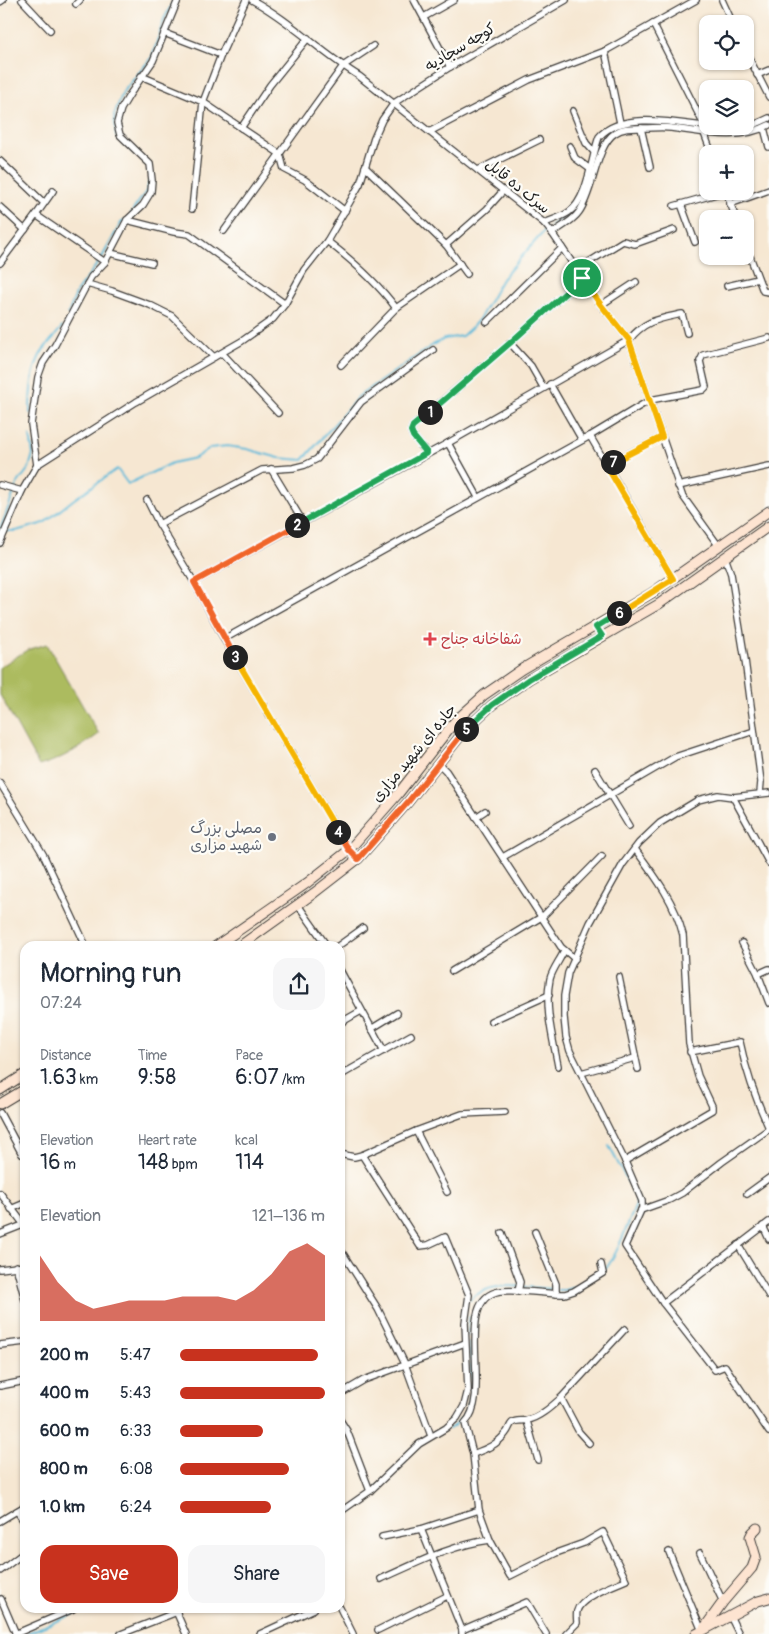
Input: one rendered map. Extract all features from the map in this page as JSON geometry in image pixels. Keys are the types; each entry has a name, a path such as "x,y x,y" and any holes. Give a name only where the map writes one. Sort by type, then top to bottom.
{"main road":[{"name":"جاده ای شهید مزاری","path":"223,941 307,883 349,850 398,794 455,721 484,695 522,669 596,627 673,579 718,545 769,511"},
{"name":"جاده ای شهید مزاری","path":"247,941 358,859 439,764 465,730 492,705 529,679 659,604 769,526"},
{"path":"596,627 602,636"},
{"path":"0,1090 20,1077"},
{"path":"0,1104 20,1092"},
{"path":"699,1632 752,1568 756,1557 750,1537 757,1528"},
{"path":"699,1632 758,1601 769,1598"}],"street":[{"path":"22,0 50,30"},
{"path":"37,464 32,424 38,377 43,363 55,345 91,277 105,262 127,220 143,205 151,192 150,164 120,135 117,123 121,109 152,62 178,0"},
{"path":"192,209 203,102 221,55 246,0"},
{"name":"سرک ده قابل","path":"252,0 308,38 394,103 544,223 601,305 629,340 678,486 682,495 718,545"},
{"path":"263,6 267,0"},
{"path":"414,0 450,67"},
{"path":"424,17 454,0"},
{"path":"552,0 555,7"},
{"name":"کوچه سجادیه","path":"394,103 450,67 566,0"},
{"path":"429,132 529,80 605,51 696,0"},
{"path":"722,0 729,15"},
{"path":"653,24 699,120"},
{"path":"164,33 221,55"},
{"path":"241,128 270,85 308,38"},
{"path":"224,232 343,66 373,46"},
{"path":"605,51 620,123"},
{"path":"754,69 769,97"},
{"path":"757,75 769,70"},
{"path":"141,76 203,102 280,154 284,169 305,180 345,211"},
{"path":"0,543 22,492 37,464 136,402 258,331 278,314 304,270 327,241 360,184 374,138 382,120 394,103"},
{"path":"573,111 586,143 594,152"},
{"path":"754,124 769,118"},
{"path":"544,223 570,211 582,193 599,137 603,132 620,123 656,121 699,129"},
{"path":"766,126 769,147"},
{"path":"641,128 650,167"},
{"path":"552,233 574,218 583,206 603,145 614,133 622,129 641,128 699,130"},
{"path":"478,170 539,140"},
{"path":"570,146 575,158 590,169"},
{"path":"0,161 44,203"},
{"path":"365,167 446,245 467,274"},
{"path":"0,264 53,190"},
{"path":"446,245 487,209 502,190"},
{"path":"730,204 769,190"},
{"path":"674,206 699,199"},
{"path":"729,200 732,210"},
{"path":"681,204 695,242"},
{"path":"0,207 25,230"},
{"path":"36,215 105,262"},
{"path":"127,220 189,234 285,304"},
{"path":"576,270 623,241 635,244 674,230"},
{"path":"327,241 355,262 380,286 396,308"},
{"path":"487,322 562,248"},
{"path":"110,253 152,263"},
{"path":"341,365 396,308 460,264"},
{"path":"753,265 763,291 769,292"},
{"path":"427,453 413,436 411,431 413,426 582,278"},
{"path":"727,286 758,279"},
{"path":"601,305 636,282"},
{"path":"87,284 150,305 172,316 214,357"},
{"path":"194,582 448,443 543,387 629,340 638,329 648,322 682,314 687,333"},
{"path":"224,639 590,436 650,400 703,390 706,387 700,361 703,355 769,338"},
{"path":"510,343 531,366 543,387"},
{"path":"159,524 262,470 293,468 317,459 361,402 433,350"},
{"path":"222,353 278,413"},
{"path":"550,384 582,440"},
{"path":"590,436 673,579"},
{"path":"606,465 662,437"},
{"path":"448,443 478,497"},
{"path":"678,486 769,466"},
{"path":"271,469 303,522"},
{"path":"2,486 22,492"},
{"path":"147,500 224,639 349,850 358,859"},
{"path":"726,557 731,574 745,660 761,782 760,791"},
{"path":"503,857 675,757 754,731"},
{"path":"439,764 503,857 564,951 573,958"},
{"path":"595,770 628,826"},
{"path":"0,783 43,854 84,941"},
{"path":"769,793 760,791 733,797 718,795 698,800 660,823 649,832 623,864 590,923 573,958 564,996 566,1037 570,1051 625,1161 642,1201 625,1246 663,1303 715,1370 725,1366 769,1432"},
{"path":"733,797 769,864"},
{"path":"476,817 485,811"},
{"path":"625,1161 712,1110 690,1052 683,935 680,920 662,885 636,849"},
{"path":"452,971 542,916 602,856"},
{"path":"298,905 323,941"},
{"path":"345,941 363,928"},
{"path":"742,942 758,974 769,1003"},
{"path":"558,1066 551,1028 549,995 550,978 564,951"},
{"path":"758,974 769,969"},
{"path":"619,977 638,1070"},
{"path":"345,980 384,1051"},
{"path":"491,1021 549,995"},
{"path":"345,1020 361,1011"},
{"path":"371,1028 397,1013"},
{"path":"345,1073 411,1035"},
{"path":"640,1210 669,1200 682,1193 769,1128 744,1065 740,1042 690,1052"},
{"path":"581,1073 635,1058"},
{"path":"345,1155 354,1157 362,1155 416,1131 462,1114 505,1112"},
{"path":"0,1113 20,1150"},
{"path":"416,1131 447,1192"},
{"path":"345,1508 370,1491 419,1444 446,1428 457,1418 464,1406 468,1390 466,1308 469,1295 445,1237 428,1245 420,1246 362,1155"},
{"path":"747,1194 769,1178"},
{"path":"0,1193 20,1220"},
{"path":"11,1208 20,1205"},
{"path":"663,1303 769,1222"},
{"path":"763,1226 769,1239"},
{"path":"0,1234 20,1227"},
{"path":"535,1232 556,1284 556,1294"},
{"path":"502,1233 520,1282 518,1292"},
{"path":"738,1245 769,1296"},
{"path":"345,1257 378,1309 405,1364 431,1436"},
{"path":"566,1634 577,1623 577,1610 581,1604 594,1594 626,1580 602,1532 584,1543 556,1553 510,1576 490,1540 479,1510 473,1454 465,1423 472,1416 477,1380 476,1340 478,1304 485,1297 496,1292 565,1294 574,1291 603,1273 601,1264"},
{"path":"16,1266 20,1281"},
{"path":"0,1269 20,1266"},
{"path":"468,1301 478,1304"},
{"path":"473,1454 491,1447 502,1438 511,1424 527,1421 552,1406 625,1330"},
{"path":"345,1391 364,1380 466,1342"},
{"path":"0,1345 20,1343"},
{"path":"0,1386 20,1382"},
{"path":"561,1398 579,1432 589,1443"},
{"path":"527,1421 538,1460"},
{"path":"345,1428 370,1491"},
{"path":"0,1521 20,1509"},
{"path":"382,1537 421,1529 479,1510"},
{"path":"17,1511 20,1516"},
{"path":"421,1529 462,1632 527,1602 546,1634"},
{"path":"381,1579 431,1556 469,1543 490,1540"},
{"path":"669,1552 699,1632"},
{"path":"700,1553 723,1602"},
{"path":"0,1571 20,1556"},
{"path":"378,1630 447,1596"},
{"path":"1,1598 16,1634 64,1613"},
{"path":"121,1634 171,1613"},
{"path":"177,1613 186,1634"},
{"path":"260,1634 305,1613"},
{"path":"342,1613 353,1634"},
{"path":"730,1616 739,1634"}],"green space":[{"path":"47,644 99,734 70,753 39,766 0,695 0,667 27,650"}],"waterway":[{"path":"136,155 116,136 114,115 123,92 152,57 164,19 174,0"},
{"path":"638,124 658,125"},
{"path":"596,160 600,143 610,131"},
{"path":"131,213 147,190 149,181"},
{"path":"550,226 563,218"},
{"path":"68,314 77,291 101,259 124,220"},
{"path":"7,531 16,531 44,523 117,469 128,484 172,463 195,458 210,448 227,446 247,449 279,458 303,460 359,396 433,345 444,339 462,336 473,326 480,318 502,279 546,229"},
{"path":"30,413 31,388 36,364 44,349 62,327"},
{"path":"0,530 17,484 29,468 33,454 30,436"},
{"path":"603,1271 612,1260 636,1205 636,1197 609,1146"},
{"path":"470,1300 478,1293 498,1287 520,1286 553,1289"},
{"path":"558,1290 575,1287"},
{"path":"468,1335 469,1317"},
{"path":"449,1429 459,1421 469,1401 472,1378 469,1342"},
{"path":"376,1489 405,1461"},
{"path":"25,1634 76,1613"}],"place":[{"name":"شفاخانه جناح","path":"430,639"},
{"name":"مصلی بزرگ شهید مزاری","path":"272,837"}],"route":[{"path":"582,278 629,340 662,437 606,465 673,579 596,627 602,636 529,679 492,705 465,730 408,802 358,859 349,850 224,639 194,582 427,453 413,436 411,431 413,426 582,278"}]}
